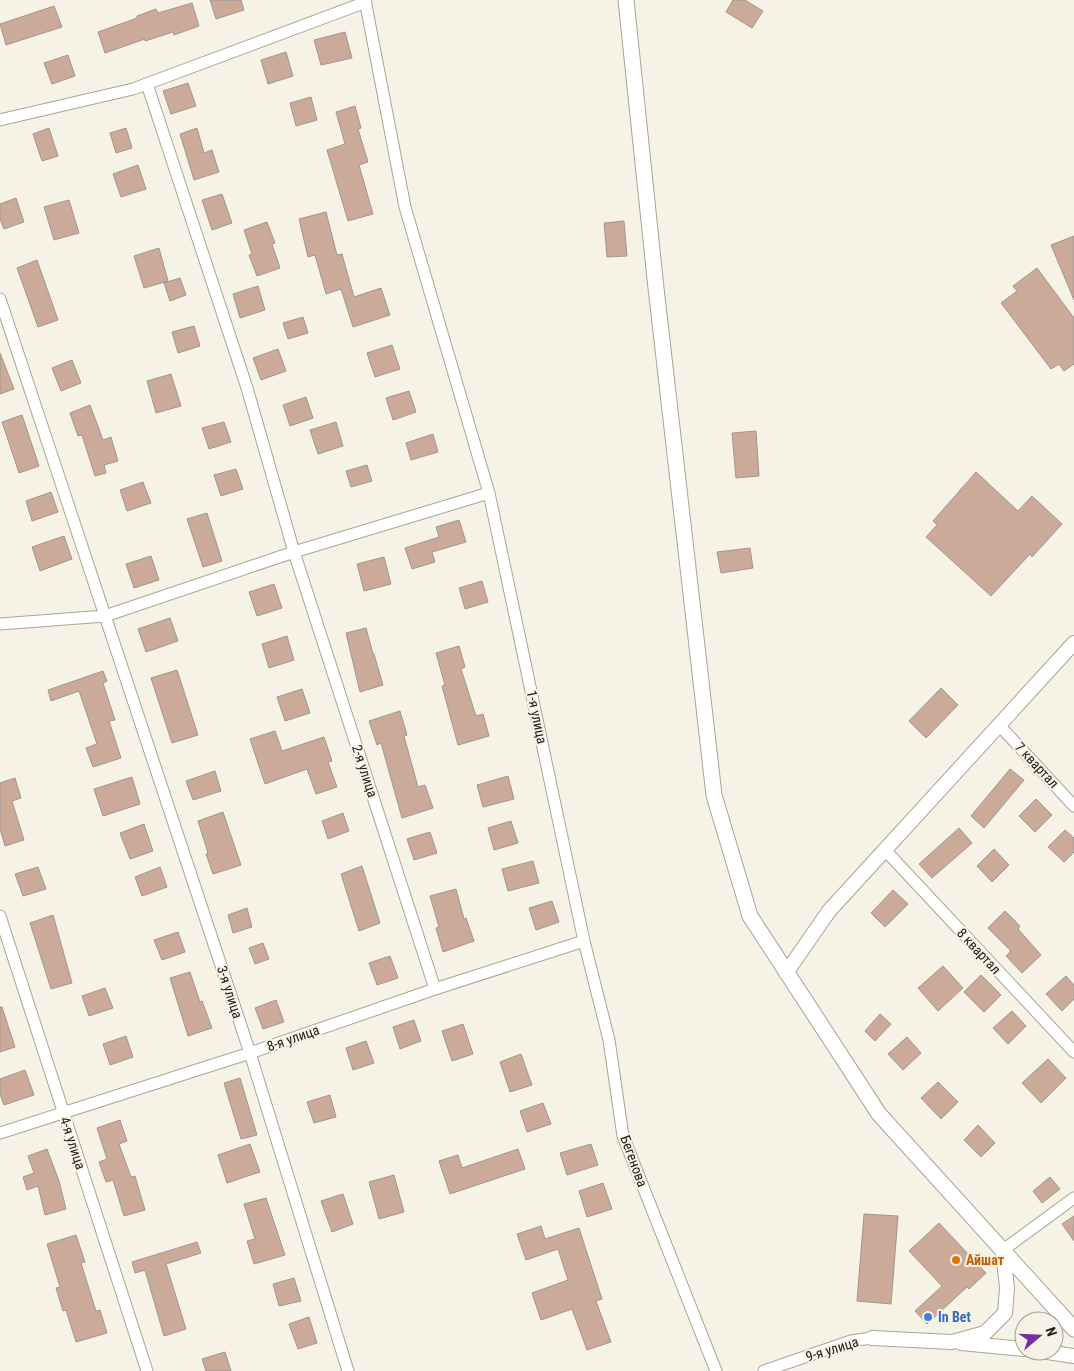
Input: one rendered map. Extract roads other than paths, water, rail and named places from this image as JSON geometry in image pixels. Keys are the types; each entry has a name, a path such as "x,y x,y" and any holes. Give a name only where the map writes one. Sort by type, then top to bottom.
{"main road":[{"path":"626,0 658,308 714,795 750,916 879,1114 1074,1329"}],"street":[{"path":"0,120 132,90 366,1"},
{"name":"1-я улица","path":"366,1 405,207 489,493 584,941"},
{"name":"2-я улица","path":"147,84 247,388 294,552 435,989"},
{"name":"3-я улица","path":"0,299 250,1053 348,1371"},
{"path":"0,624 105,616 294,552 489,493"},
{"path":"786,973 829,911 1074,643"},
{"name":"7 квартал","path":"999,725 1074,806"},
{"name":"8 квартал","path":"885,850 1074,1052"},
{"name":"4-я улица","path":"0,916 147,1371"},
{"name":"8-я улица","path":"0,1133 250,1053 435,989 584,941"},
{"name":"Бегенова","path":"584,941 609,1040 623,1136 716,1371"},
{"path":"952,1342 985,1333 1004,1313 1007,1288 1003,1250 1074,1198"},
{"path":"872,1338 952,1342 1014,1348"},
{"name":"9-я улица","path":"764,1371 851,1341 872,1338"}],"place":[{"name":"Айшат","path":"956,1260"},
{"name":"In Bet","path":"928,1317"}]}
